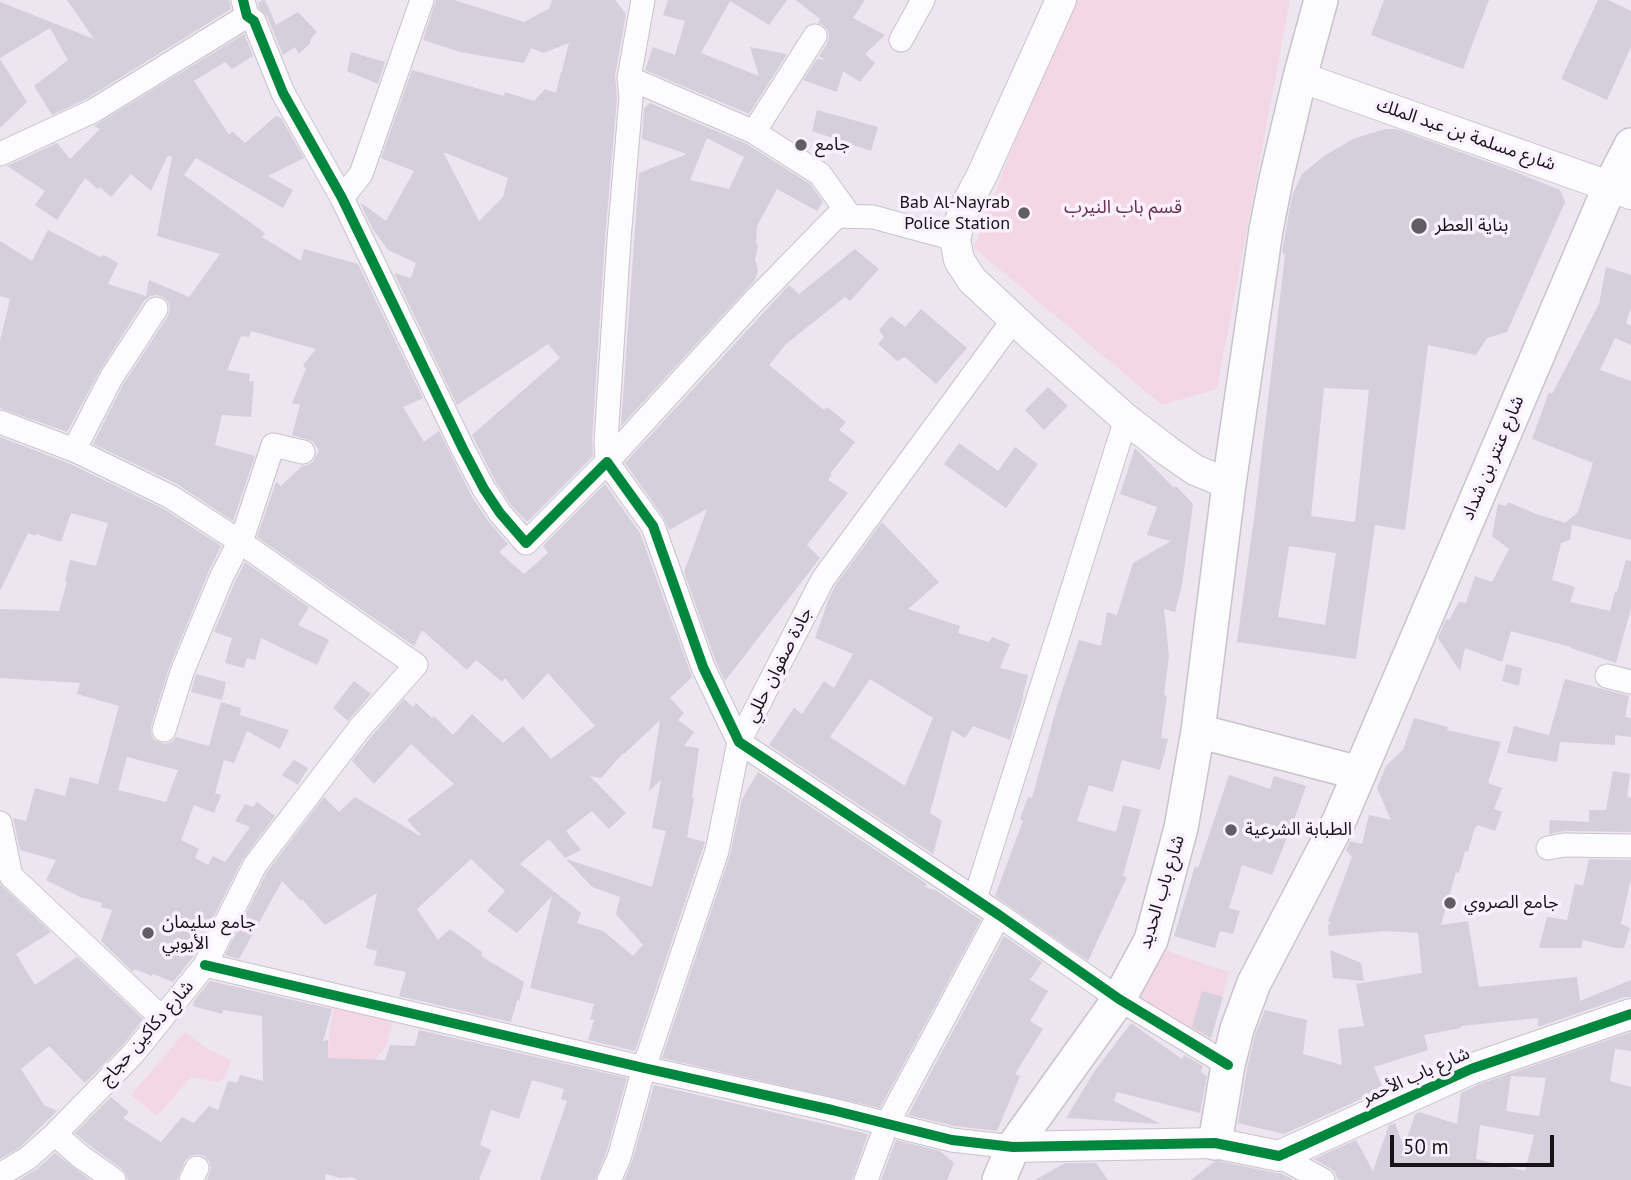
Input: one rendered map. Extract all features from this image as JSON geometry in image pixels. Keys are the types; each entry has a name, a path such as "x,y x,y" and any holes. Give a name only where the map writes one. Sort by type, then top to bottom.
{"main road":[{"name":"شارع باب الحديد","path":"999,1180 1013,1147 1119,999 1151,940 1181,828 1198,731 1229,484 1266,230 1300,77 1321,0"},
{"name":"شارع عنتر بن شداد","path":"1215,1143 1228,1065 1237,1029 1254,983 1339,821 1620,190 1631,145"},
{"path":"1198,731 1359,773"}],"street":[{"path":"342,198 360,174 422,0"},
{"path":"643,0 629,78 631,98 618,253 606,441 607,462 653,526 703,667 739,742 999,915 1119,999 1228,1065"},
{"path":"901,40 923,0"},
{"path":"1061,0 963,211 956,239 959,260 972,280 1126,419 1195,470 1229,484"},
{"path":"0,154 93,111 245,8 254,21 284,93 342,198 433,390 479,479 500,513 526,543 607,462 754,301 837,216 873,217 956,239"},
{"path":"754,132 815,36"},
{"name":"شارع مسلمة بن عبد الملك","path":"1300,77 1620,190"},
{"path":"629,78 754,132 820,174 850,216"},
{"path":"75,450 111,378 156,309"},
{"name":"جادة صفوان حللي","path":"609,1180 619,1158 644,1068 717,851 739,742 823,579 1014,319"},
{"path":"975,899 1126,419"},
{"path":"0,422 75,450 171,497 239,541"},
{"path":"164,730 182,672 221,578 244,533 273,445 303,452"},
{"name":"شارع دكاكين حجاج","path":"0,1175 28,1158 55,1134 133,1054 205,965 255,865 359,729 415,665 239,541"},
{"path":"1607,676 1631,682"},
{"path":"0,822 11,876 162,1018"},
{"path":"1548,848 1564,845 1631,846"},
{"path":"866,1180 887,1124 999,915"},
{"path":"205,965 952,1140 1013,1147 1215,1143 1279,1156 1323,1180"},
{"name":"شارع باب الأحمر","path":"1279,1156 1471,1069 1631,1014"},
{"path":"55,1134 114,1180"}],"green space":[{"name":"قسم باب النيرب","path":"1069,0 1290,0 1217,389 1162,405 974,248"},
{"path":"1161,949 1229,972 1209,1046 1139,1000"},
{"path":"335,1003 395,1017 386,1046 375,1060 328,1058 329,1033"},
{"path":"185,1032 208,1049 231,1060 226,1077 217,1082 191,1077 157,1116 131,1095"}],"building":[{"path":"67,0 229,0 231,9 86,99 52,115 34,86 68,60 50,28 0,58 0,2 94,39"},
{"path":"265,0 276,25 298,12 317,32 299,54 295,47 283,55 267,16 259,8 258,3"},
{"path":"436,0 454,0 524,22 549,9 552,0 615,0 626,14 615,76 617,98 605,238 593,456 527,522 511,505 496,482 472,435 560,358 548,344 457,405 394,273 411,278 416,263 388,250 372,228 360,202 386,221 414,171 381,158 412,70 504,96 505,92 534,101 545,89 556,93 569,43 543,53 531,48 524,63 460,52 423,40","holes":["443,152 508,178 503,197 479,221"]},
{"path":"668,0 787,0 769,25 730,1 701,53 759,76 750,47 787,54 749,114 645,70 653,47 675,55 685,21 663,15"},
{"path":"796,0 865,0 853,18 885,35 865,54 875,63 860,82 843,71 837,92 803,80 817,59 826,60 819,56 829,36 827,29 818,23 820,19"},
{"path":"1384,0 1489,0 1463,69 1371,35"},
{"path":"1598,0 1608,0 1631,11 1631,47 1607,100 1561,79"},
{"path":"244,34 253,56 232,69 225,62 194,81 229,135 232,131 245,143 276,116 281,118 304,158 268,176 293,190 283,208 196,158 184,175 265,233 262,237 301,261 304,249 358,264 423,398 403,407 424,442 439,431 472,497 508,544 499,552 524,574 548,553 543,546 605,484 640,533 692,677 670,698 684,713 678,720 694,732 684,746 699,748 687,837 705,842 635,1051 588,1040 594,1020 590,1019 594,1004 530,988 552,896 517,933 487,911 505,891 471,859 417,909 438,940 450,929 482,952 481,956 524,982 511,1022 399,996 406,972 374,965 377,951 366,948 377,893 325,925 282,881 239,959 225,955 267,872 324,797 339,812 355,797 421,835 407,820 454,784 411,744 374,784 352,761 404,699 413,707 416,703 432,718 434,716 453,735 472,714 503,743 523,726 551,759 595,726 548,673 523,700 505,678 502,682 476,660 467,670 422,630 414,646 257,537 276,482 281,486 302,466 313,462 319,450 312,441 292,435 300,405 292,403 306,369 303,365 316,349 251,331 249,337 241,336 227,370 250,374 249,381 254,382 251,417 222,415 215,445 255,456 233,521 177,484 93,444 123,385 168,316 169,303 163,297 150,296 144,301 99,372 67,432 0,408 0,341 10,299 0,296 0,241 32,261 48,230 100,257 104,255 118,263 108,284 146,296 149,280 189,297 220,254 157,236 172,157 168,155 151,191 131,174 111,197 85,178 57,220 35,205 45,191 7,166 57,143 70,159 100,129 94,126","holes":["660,720 649,791 661,780 652,828 666,831 652,887 566,859 592,887 620,897 616,914 643,945 633,956 603,931 577,923 581,913 520,864 549,839 565,858 581,850 566,831 592,811 609,829 626,813 590,776 601,778 623,753"]},
{"path":"351,52 385,62 378,84 347,71"},
{"path":"0,59 27,102 0,128"},
{"path":"650,103 747,144 810,184 823,202 817,211 777,189 757,226 758,247 755,259 758,270 755,280 621,426 639,173 687,154 642,139 644,108","holes":["707,138 744,157 729,189 690,180"]},
{"path":"817,110 878,127 871,151 812,131"},
{"path":"1385,129 1396,129 1560,190 1565,202 1507,332 1487,338 1476,355 1428,345 1405,530 1375,525 1356,659 1237,642 1285,255 1282,252 1292,196 1302,174 1324,156 1353,139","holes":["1324,388 1369,390 1355,522 1311,516","1289,546 1336,553 1325,625 1278,617"]},
{"path":"855,249 879,269 850,301 845,297 786,344 769,365 824,410 827,407 846,422 839,430 855,442 828,480 848,493 807,545 820,558 725,681 684,572 707,509 669,530 664,518 625,463 789,285 799,294"},
{"path":"1606,267 1631,275 1631,308 1626,323 1631,326 1631,345 1615,338 1600,370 1631,381 1631,540 1565,523 1578,512 1593,463 1532,439 1549,392 1552,394 1599,304"},
{"path":"921,309 967,348 936,384 905,357 897,361 878,344 884,337 879,330 891,316 905,327"},
{"path":"1048,387 1068,406 1044,430 1025,410"},
{"path":"0,437 68,463 164,509 221,546 169,668 151,726 151,734 154,740 161,743 166,744 176,737 209,746 221,702 241,708 240,715 289,730 280,749 247,731 234,763 224,760 215,793 221,795 214,813 194,805 181,840 199,849 195,858 208,865 213,856 225,862 250,827 235,821 245,804 253,807 257,802 275,816 243,859 193,957 173,982 134,969 133,972 101,941 112,910 101,907 102,903 80,897 46,880 56,860 20,850 13,818 26,821 35,788 65,796 70,777 98,784 119,706 77,694 80,683 0,678 0,609 59,611 70,560 96,566 108,523 71,513 61,542 28,533 0,591","holes":["127,757 178,770 166,802 118,790"]},
{"path":"959,443 998,471 1015,447 1038,464 1006,508 944,464"},
{"path":"1135,448 1193,504 1182,585 1175,612 1164,609 1169,656 1161,738 1168,739 1160,770 1122,760 1113,792 1089,785 1077,821 1116,832 1123,805 1141,810 1123,876 1127,877 1088,961 995,896 1023,821 1020,819 1028,797 1032,798 1057,706 1079,640 1101,646 1107,612 1117,615 1133,563 1171,541 1147,535 1157,507 1120,494"},
{"path":"1508,502 1572,525 1570,540 1561,543 1552,580 1575,587 1570,602 1610,611 1626,560 1631,561 1631,608 1616,663 1571,647 1511,631 1502,662 1465,648 1460,671 1438,638 1446,619 1449,620 1459,602 1466,603 1475,576 1492,582 1509,549 1492,536 1498,504 1506,506"},
{"path":"882,522 939,582 908,609 960,626 958,633 989,642 992,637 1010,644 1000,668 1028,675 1010,740 973,726 965,738 952,730 930,813 942,821 933,854 769,745 794,708 802,714 824,681 834,688 853,654 815,638 835,586","holes":["870,679 933,718 905,786 830,737"]},
{"path":"245,562 309,607 298,625 329,640 317,665 261,638 255,660 247,658 244,668 225,663 232,638 214,632"},
{"path":"1506,664 1522,668 1519,686 1502,681"},
{"path":"196,674 226,682 222,700 191,692"},
{"path":"1565,679 1629,696 1625,717 1631,718 1631,737 1615,735 1615,745 1560,742 1557,762 1507,753 1514,726 1549,735"},
{"path":"354,681 371,694 348,721 333,708"},
{"path":"1414,718 1448,727 1447,730 1501,742 1488,783 1502,788 1494,809 1502,812 1495,831 1478,825 1475,827 1468,852 1465,851 1459,873 1456,872 1441,925 1468,921 1479,987 1577,977 1580,1001 1631,980 1631,997 1538,1027 1538,1018 1461,1026 1424,1035 1428,1050 1374,1067 1383,1089 1284,1134 1238,1123 1255,1035 1265,1010 1307,1020 1303,1054 1342,1065 1338,1029 1364,1026 1356,984 1422,973 1418,933 1386,931 1329,936 1328,926 1352,857 1346,850 1350,841 1362,844 1369,815 1391,820 1377,788 1386,766 1403,750"},
{"path":"294,760 308,768 298,785 282,775"},
{"path":"1613,771 1630,774 1627,797 1631,798 1631,832 1564,831 1549,834 1550,820 1589,822 1589,810 1606,810"},
{"path":"758,772 927,884 925,887 935,890 981,920 880,1108 662,1058 730,855 742,799"},
{"path":"1229,775 1270,789 1274,776 1306,786 1272,875 1242,865 1229,908 1240,911 1233,934 1220,931 1215,948 1174,936 1195,866 1198,868"},
{"path":"1589,859 1631,860 1631,878 1621,924 1630,928 1624,948 1583,940 1581,948 1539,948 1547,917 1567,920 1575,884 1583,886"},
{"path":"0,884 51,932 16,954 35,985 77,957 143,1019 123,1045 85,1083 49,1046 21,1069 44,1105 57,1111 20,1147 0,1159"},
{"path":"1004,936 1042,962 1030,980 1048,991 1030,1021 1043,1029 1015,1074 1020,1076 997,1131 955,1126 908,1115"},
{"path":"1330,950 1361,963 1364,981 1333,978"},
{"path":"210,981 332,1009 323,1041 328,1040 328,1058 385,1060 390,1045 415,1046 419,1030 627,1078 606,1153 595,1180 540,1180 567,1101 561,1099 564,1089 532,1080 519,1119 491,1110 480,1145 491,1150 479,1180 358,1180 326,1174 325,1180 207,1180 211,1168 209,1161 197,1154 185,1161 177,1180 128,1180 122,1169 75,1133 111,1097 129,1112 123,1118 161,1142 182,1117 194,1123 209,1106 218,1110 228,1081 237,1083 240,1075 263,1081 262,1016 223,1010 222,1014 193,1006"},
{"path":"1202,991 1223,997 1211,1038 1192,1027"},
{"path":"1131,1023 1182,1059 1184,1055 1203,1066 1201,1072 1207,1076 1200,1113 1117,1092 1114,1101 1161,1124 1066,1118 1094,1072"},
{"path":"1631,1032 1631,1051 1615,1049 1610,1081 1631,1087 1631,1180 1340,1180 1335,1172 1314,1159 1356,1140 1373,1171 1389,1125 1395,1123 1404,1148 1415,1114 1419,1112 1457,1124 1461,1093 1477,1085","holes":["1511,1076 1546,1078 1539,1116 1506,1111","1480,1125 1534,1135 1525,1171 1476,1159"]},
{"path":"654,1085 868,1134 852,1180 624,1180 632,1162"},
{"path":"896,1140 940,1151 954,1163 947,1180 881,1180"},
{"path":"55,1153 90,1180 19,1180 37,1169"},
{"path":"1218,1161 1280,1173 1294,1180 1191,1180"},
{"path":"1065,1163 1096,1163 1108,1180 1035,1180"}],"cycle path":[{"path":"243,0 247,16 254,21 283,93 342,198 463,449 500,513 526,543 607,462 653,526 703,667 739,742 999,915 1119,999 1228,1065"},
{"path":"205,965 952,1140 1013,1147 1215,1143 1279,1156 1471,1069 1631,1014"}],"place":[{"name":"جامع","path":"801,145"},
{"name":"Bab Al-Nayrab Police Station","path":"1024,213"},
{"name":"بناية العطر","path":"1419,226"},
{"name":"الطبابة الشرعية","path":"1231,830"},
{"name":"جامع الصروي","path":"1450,903"},
{"name":"جامع سليمان الأيوبي","path":"148,933"}]}
